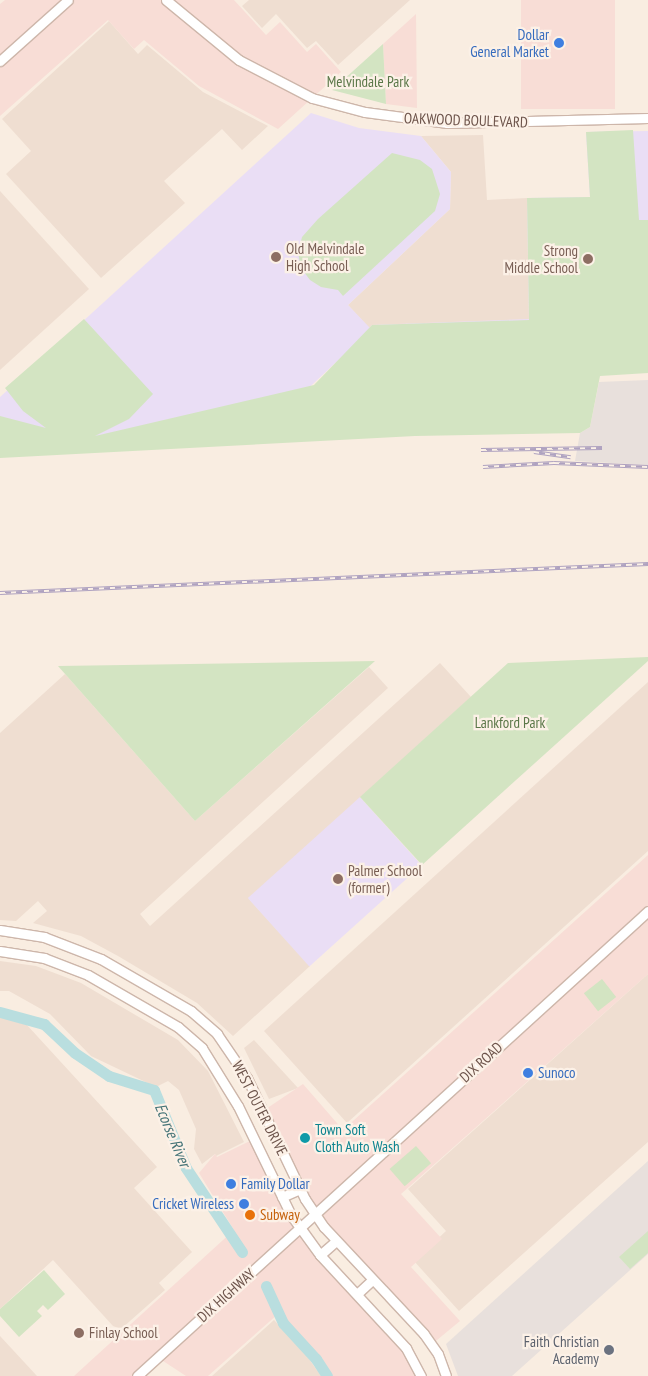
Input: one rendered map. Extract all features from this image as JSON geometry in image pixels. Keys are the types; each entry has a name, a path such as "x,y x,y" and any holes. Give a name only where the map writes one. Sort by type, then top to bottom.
{"main road":[{"path":"0,61 68,0"},
{"name":"OAKWOOD BOULEVARD","path":"166,0 247,64 312,98 365,112 447,123 648,118"},
{"name":"DIX ROAD","path":"315,1214 648,911"},
{"name":"WEST OUTER DRIVE","path":"0,930 44,937 74,946 175,1001 204,1022 237,1060 300,1189 315,1214 336,1241 424,1334 438,1354 446,1376"},
{"name":"WEST OUTER DRIVE","path":"0,951 36,956 68,966 190,1037 219,1070 282,1197 300,1228 320,1255 406,1348 421,1376"},
{"path":"282,1197 300,1189"},
{"name":"DIX HIGHWAY","path":"137,1376 315,1214"},
{"path":"320,1255 336,1241"},
{"path":"357,1294 372,1280"}],"shaded area":[{"path":"5,0 234,0 266,35 280,22 307,52 316,44 341,72 278,129 199,86 144,40 134,49 108,20 0,116 0,4"},
{"path":"249,0 410,0 338,65 316,41 307,48 276,14 262,28 242,6"},
{"path":"521,0 615,0 615,109 521,109"},
{"path":"416,14 417,108 386,104 383,44"},
{"path":"109,21 138,54 147,45 203,92 268,126 242,150 222,129 164,181 185,203 101,278 6,174 31,151 2,119"},
{"name":"Old Melvindale High School","path":"311,113 359,128 421,136 451,172 450,209 348,305 370,328 372,325 529,319 527,198 590,197 586,132 648,131 648,325 348,351 252,441 0,438 0,397"},
{"path":"483,135 487,200 527,198 529,320 372,325 369,328 348,305 450,209 451,172 421,136"},
{"path":"0,191 89,289 0,370"},
{"path":"648,380 648,465 575,461 580,433 590,427 599,382"},
{"path":"440,663 471,697 249,899 310,966 233,1036 197,1003 118,956 81,936 33,923 47,911 38,901 16,921 0,920 0,733 65,674 195,821 369,667 388,688 140,914 150,926"},
{"path":"648,682 648,851 347,1123 264,1031"},
{"name":"Palmer School (former)","path":"360,797 422,865 309,966 248,898"},
{"path":"648,855 648,974 401,1194 442,1239 411,1267 460,1321 431,1345 325,1229 263,1111 303,1084 343,1130"},
{"path":"0,961 36,966 81,983 178,1040 208,1071 244,1142 216,1156 215,1154 202,1164 194,1149 196,1129 179,1090 168,1081 156,1087 91,1056 50,1014 9,991 0,991"},
{"path":"648,974 648,1142 459,1311 414,1261 446,1231 408,1189"},
{"path":"0,1017 27,1025 157,1167 134,1188 192,1252 159,1283 165,1290 121,1329 113,1326 53,1260 0,1309"},
{"path":"254,1040 298,1088 269,1099 244,1048"},
{"path":"254,1139 291,1215 406,1348 421,1376 327,1376 278,1314 208,1376 186,1376 157,1357 143,1370 147,1376 74,1376 234,1230 199,1173 215,1154 217,1157"},
{"path":"648,1161 648,1254 512,1376 458,1376 446,1344"},
{"path":"274,1320 302,1349 321,1376 212,1376"},
{"path":"0,1336 37,1376 0,1376"}],"green space":[{"name":"Melvindale Park","path":"383,44 386,104 332,90"},
{"path":"633,130 639,220 648,220 648,373 600,376 590,427 580,433 415,436 0,458 0,416 46,428 23,411 5,388 84,319 153,394 129,419 95,436 314,385 372,325 529,320 527,198 590,197 586,132"},
{"path":"392,153 420,160 432,169 440,194 435,211 343,296 338,290 321,287 310,280 301,268 298,253 302,237 318,219"},
{"name":"Lankford Park","path":"648,657 648,661 422,865 360,797 508,663"},
{"path":"375,661 195,821 58,666"},
{"path":"602,979 616,997 598,1011 584,993"},
{"path":"416,1146 431,1163 405,1186 390,1169"},
{"path":"648,1231 648,1253 630,1269 619,1257"},
{"path":"44,1270 65,1294 48,1310 43,1305 37,1311 42,1316 19,1337 0,1316 0,1309"}],"waterway":[{"name":"Ecorse River","path":"0,1012 44,1024 75,1053 109,1076 154,1090 186,1168 242,1252"},
{"name":"Ecorse River","path":"266,1286 283,1323 316,1359 327,1376"}],"railway":[{"path":"481,450 602,448"},
{"path":"534,452 571,457"},
{"path":"483,467 554,463 648,467"},
{"path":"0,593 648,564"}],"place":[{"name":"Dollar General Market","path":"559,43"},
{"name":"Old Melvindale High School","path":"276,257"},
{"name":"Strong Middle School","path":"588,259"},
{"name":"Palmer School (former)","path":"338,879"},
{"name":"Sunoco","path":"528,1073"},
{"name":"Town Soft Cloth Auto Wash","path":"305,1138"},
{"name":"Family Dollar","path":"231,1184"},
{"name":"Cricket Wireless","path":"244,1204"},
{"name":"Subway","path":"250,1215"},
{"name":"Finlay School","path":"79,1333"},
{"name":"Faith Christian Academy","path":"609,1350"}]}
